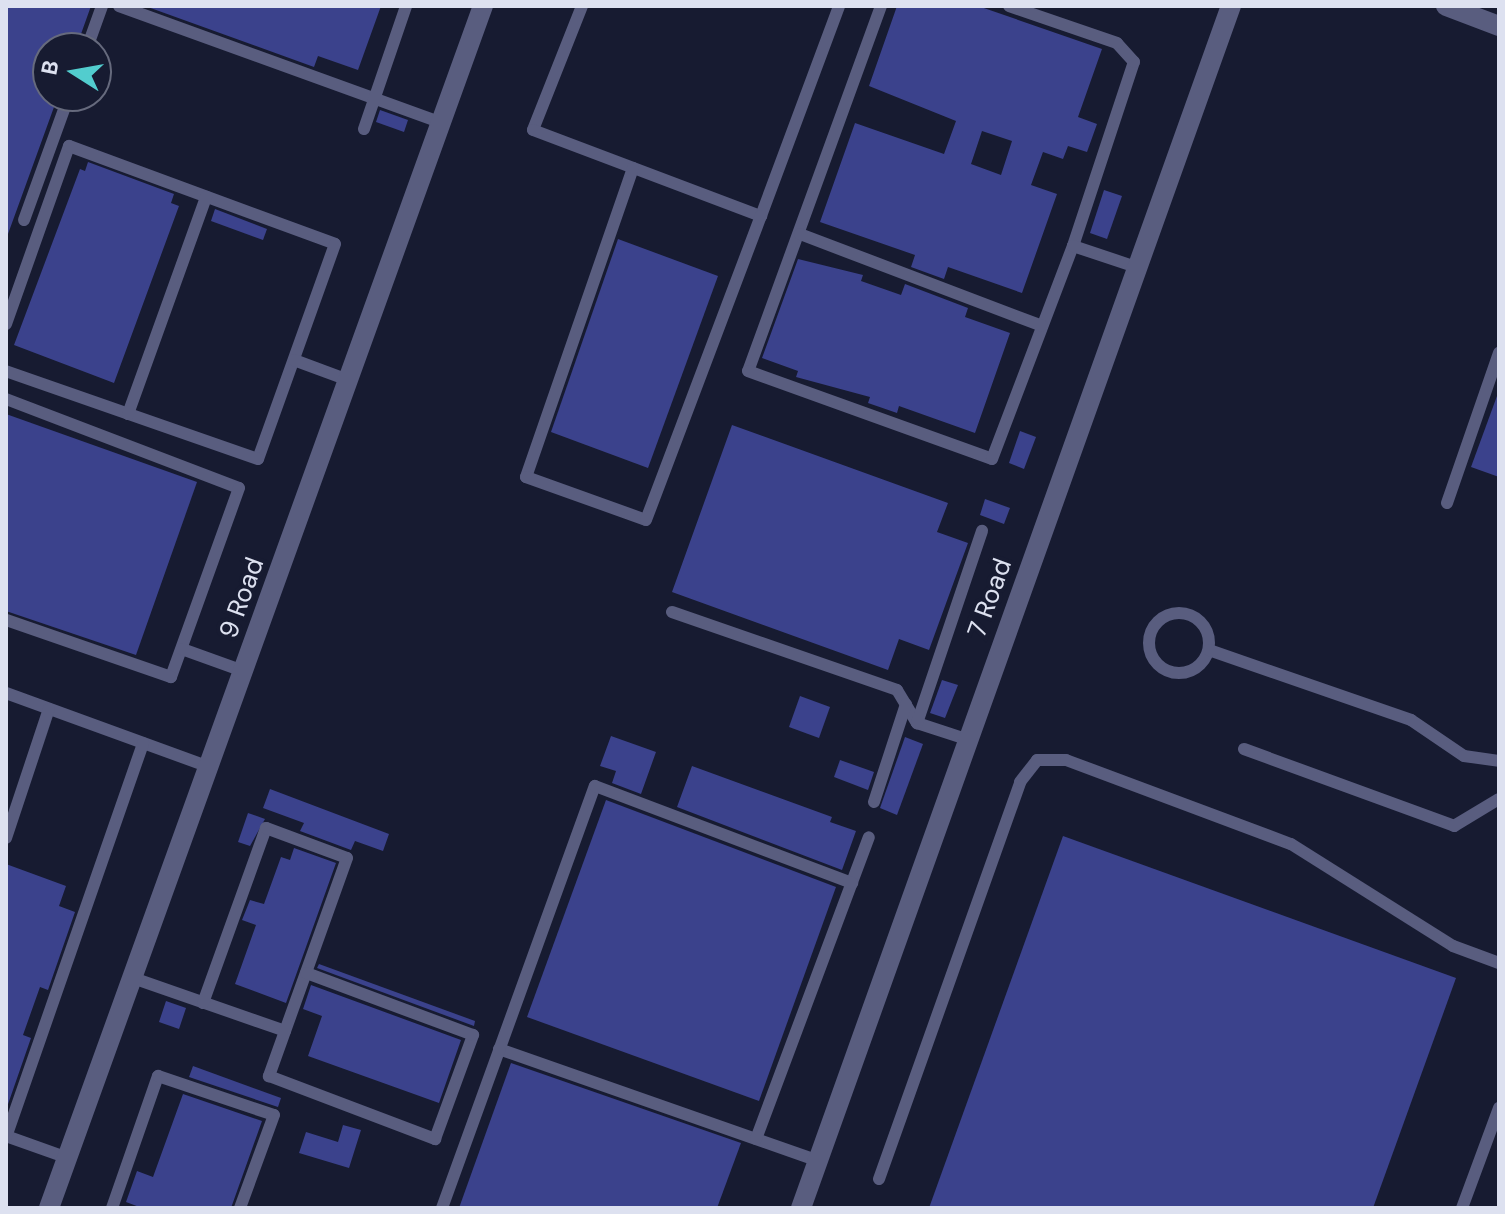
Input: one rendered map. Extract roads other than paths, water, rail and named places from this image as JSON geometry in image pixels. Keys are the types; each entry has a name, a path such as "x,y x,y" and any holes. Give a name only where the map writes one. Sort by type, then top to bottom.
{"street":[{"name":"9 Road","path":"49,1208 483,6"},
{"name":"7 Road","path":"801,1208 966,739 1231,6"},
{"path":"1446,6 1499,26"}],"lane":[{"path":"93,32 102,6"},
{"path":"119,6 442,123"},
{"path":"364,129 406,6"},
{"path":"582,6 533,130 761,216"},
{"path":"633,168 526,477 646,520 839,6"},
{"path":"881,6 748,371 992,459 1073,246 1134,62 1117,43 1009,6"},
{"path":"24,220 63,112"},
{"path":"6,324 69,146 335,244 258,459 6,371"},
{"path":"128,414 206,197"},
{"path":"800,234 1042,326"},
{"path":"1073,246 1136,267"},
{"path":"1447,503 1499,353"},
{"path":"294,360 348,380"},
{"path":"6,399 239,488 171,677 6,620"},
{"path":"917,723 982,531"},
{"path":"672,612 897,690 917,723 966,739"},
{"path":"1183,613 1207,630 1209,650 1190,672 1170,673 1149,652 1150,632 1163,617 1183,613"},
{"path":"182,649 243,671"},
{"path":"1209,650 1411,720 1464,756 1499,761"},
{"path":"6,693 209,767"},
{"path":"874,802 906,704"},
{"path":"6,838 49,709"},
{"path":"68,1158 6,1136 143,743"},
{"path":"1244,749 1454,826 1499,799"},
{"path":"879,1179 1020,782 1037,760 1066,760 1291,844 1453,946 1499,963"},
{"path":"442,1208 595,786 852,883"},
{"path":"203,1003 266,828 347,858 269,1076 435,1139 473,1035 306,973"},
{"path":"756,1139 869,837"},
{"path":"133,978 285,1031"},
{"path":"499,1049 818,1161"},
{"path":"112,1208 158,1076 274,1115 240,1208"},
{"path":"1462,1208 1499,1108"}]}
